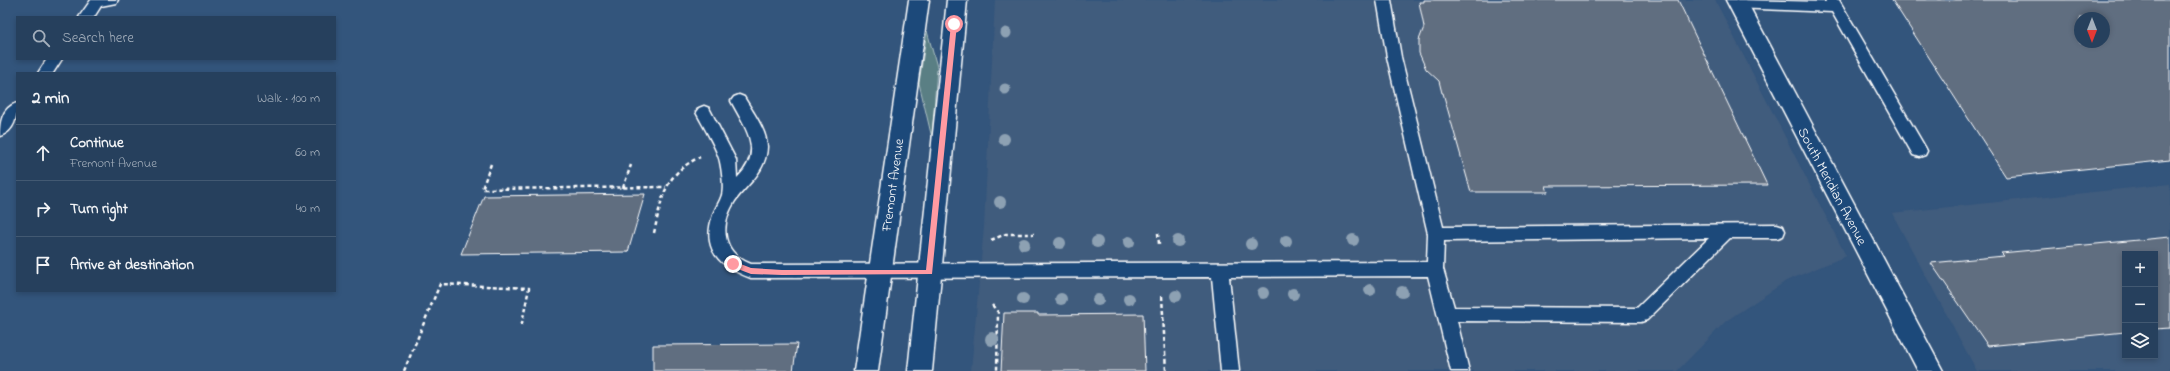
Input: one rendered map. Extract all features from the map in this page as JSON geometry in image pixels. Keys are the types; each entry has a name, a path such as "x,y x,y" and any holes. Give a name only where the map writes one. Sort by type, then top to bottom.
{"main road":[{"name":"Fremont Avenue","path":"866,371 879,271 919,0"},
{"path":"920,371 957,0"},
{"name":"South Meridian Avenue","path":"1737,3 1931,371"}],"lane":[{"path":"87,16 98,2 111,0"},
{"path":"1384,0 1394,57 1436,234 1435,269 1460,371"},
{"path":"1737,3 1834,3 1919,151"},
{"path":"46,72 54,60"},
{"path":"739,101 756,134 759,147 756,164 750,177 730,196 719,219 717,240 723,252 733,264 751,271 929,272 1435,269"},
{"path":"0,130 16,110"},
{"path":"704,112 728,160 730,196"},
{"path":"1436,234 1777,231"},
{"path":"1447,314 1641,315 1726,232"},
{"path":"1220,271 1230,371"}],"path":[{"path":"654,233 666,187 671,175 680,167 693,160 723,148"},
{"path":"491,164 482,189 666,187"},
{"path":"623,188 630,165"},
{"path":"1158,232 1159,248"},
{"path":"991,240 1006,234 1034,234"},
{"path":"404,371 440,284 529,288 521,328"},
{"path":"1162,294 1166,371"},
{"path":"992,305 998,312 997,371"}],"shaded area":[{"path":"995,0 1715,0 1846,256 1786,281 1726,321 1677,371 971,371 984,227"},
{"path":"2170,184 2170,371 1977,371 1892,213"}],"green space":[{"path":"927,31 937,67 932,138 919,83"}],"building":[{"path":"1424,0 1678,0 1767,185 1546,186 1548,192 1471,192 1439,81 1426,69 1419,53 1419,40 1424,27 1419,2 1424,2"},
{"path":"1892,0 2170,0 2170,160 2006,177"},
{"path":"645,194 628,252 461,254 484,196"},
{"path":"2170,237 2170,328 2158,329 2158,251 2122,251 2122,332 1988,346 1931,263 2004,256 2001,253"},
{"path":"1004,313 1038,313 1038,315 1143,314 1145,371 1001,371"},
{"path":"797,344 793,371 653,371 653,345"}],"route":[{"path":"733,264 751,271 929,272 954,24"}]}
